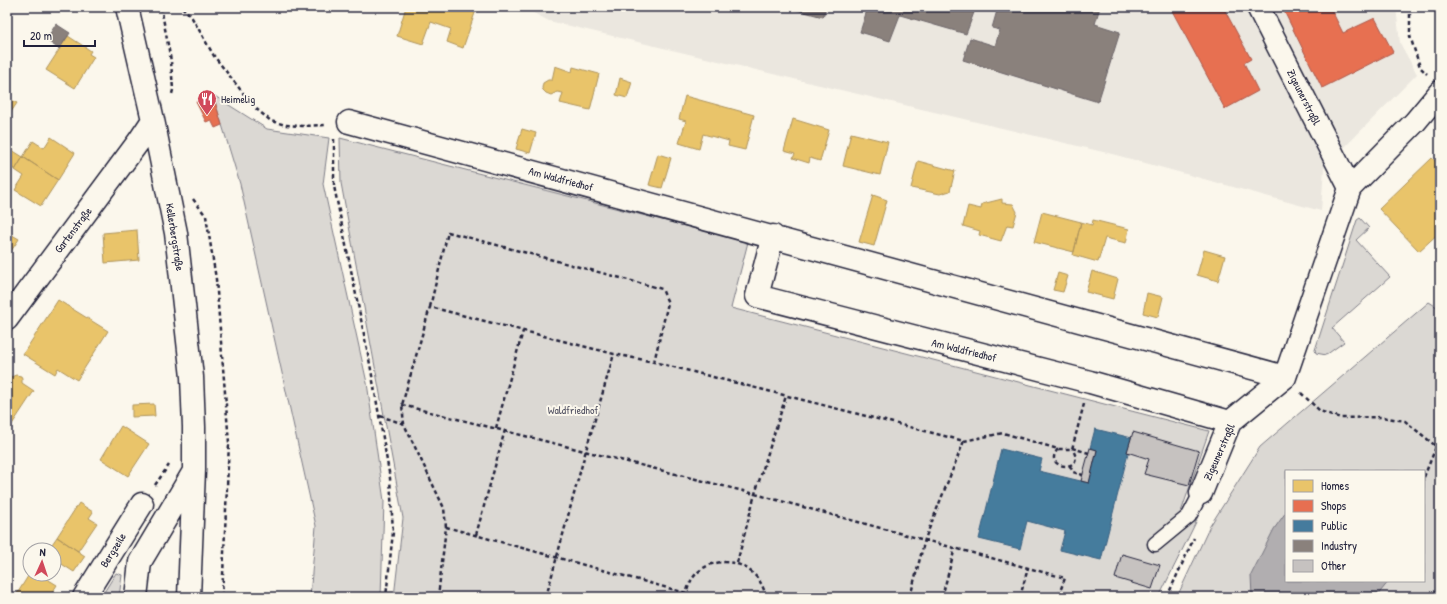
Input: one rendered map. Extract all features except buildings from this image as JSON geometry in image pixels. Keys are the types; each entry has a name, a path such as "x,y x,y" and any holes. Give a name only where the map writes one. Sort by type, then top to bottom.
{"street":[{"name":"Kellerbergstraße","path":"127,7 153,120 176,233 192,377 194,470 189,597"},
{"name":"Zigeunerstraßl","path":"1258,7 1350,188"},
{"path":"1285,377 1350,188 1415,122 1435,85"},
{"name":"Gartenstraße","path":"7,319 153,120"},
{"name":"Am Waldfriedhof","path":"341,123 772,236 1285,377"},
{"name":"Am Waldfriedhof","path":"772,236 757,296 1090,382 1230,422"},
{"name":"Zigeunerstraßl","path":"1201,493 1230,422 1285,377"},
{"path":"136,597 140,562 194,470"},
{"name":"Bergzeile","path":"84,597 142,504"}],"lane":[{"path":"1155,544 1189,516 1201,493"}],"path":[{"path":"160,7 171,61 173,90"},
{"path":"182,7 191,16 214,56 254,107 271,121 286,125 302,126 318,126 341,123 334,186 390,478 393,532 386,597"},
{"path":"1410,7 1410,36 1420,67 1435,85"},
{"path":"438,597 446,526 444,508 404,424 402,404 430,307 448,232 662,289 668,303 654,362"},
{"path":"430,307 614,354 654,362 964,442 1003,432 1058,449 1072,448 1089,453"},
{"path":"496,428 523,331"},
{"path":"546,597 614,354"},
{"path":"1285,377 1320,411 1341,418 1382,417 1405,421 1437,447 1440,453"},
{"path":"1058,449 1055,454 1056,461 1060,466 1070,466 1075,460 1075,454 1072,448 1090,382"},
{"path":"737,563 755,494 786,396"},
{"path":"402,404 755,494 1065,578 1058,597"},
{"path":"379,416 404,424"},
{"path":"476,535 505,430"},
{"path":"910,597 925,539 964,442"},
{"path":"1425,475 1437,447"},
{"path":"1070,466 1073,472 1083,475"},
{"path":"446,526 686,595 693,578 705,567 720,562 737,563 751,570 756,575 761,582 766,597"},
{"path":"1167,597 1196,534"},
{"path":"942,597 955,548"},
{"path":"1020,597 1028,568"}],"shaded area":[{"path":"522,7 1396,7 1400,43 1417,74 1324,168 1321,211 1116,155 549,21"},
{"path":"1285,513 1285,582 1388,582 1376,597 1252,597 1251,575 1274,529"}],"green space":[{"path":"213,95 267,129 329,138 323,184 367,383 384,501 381,597 310,597 316,526 240,184"},
{"name":"Waldfriedhof","path":"340,138 748,242 731,308 1209,431 1181,512 1197,520 1159,597 394,597 403,518 341,183"},
{"path":"1360,218 1369,228 1356,240 1390,277 1332,328 1344,342 1326,355 1316,353 1315,350 1357,220"},
{"path":"1429,302 1440,309 1440,597 1177,597 1210,526 1260,447"},
{"path":"116,573 122,575 119,597 101,597"}],"place":[{"name":"Heimelig","path":"207,116"}]}
